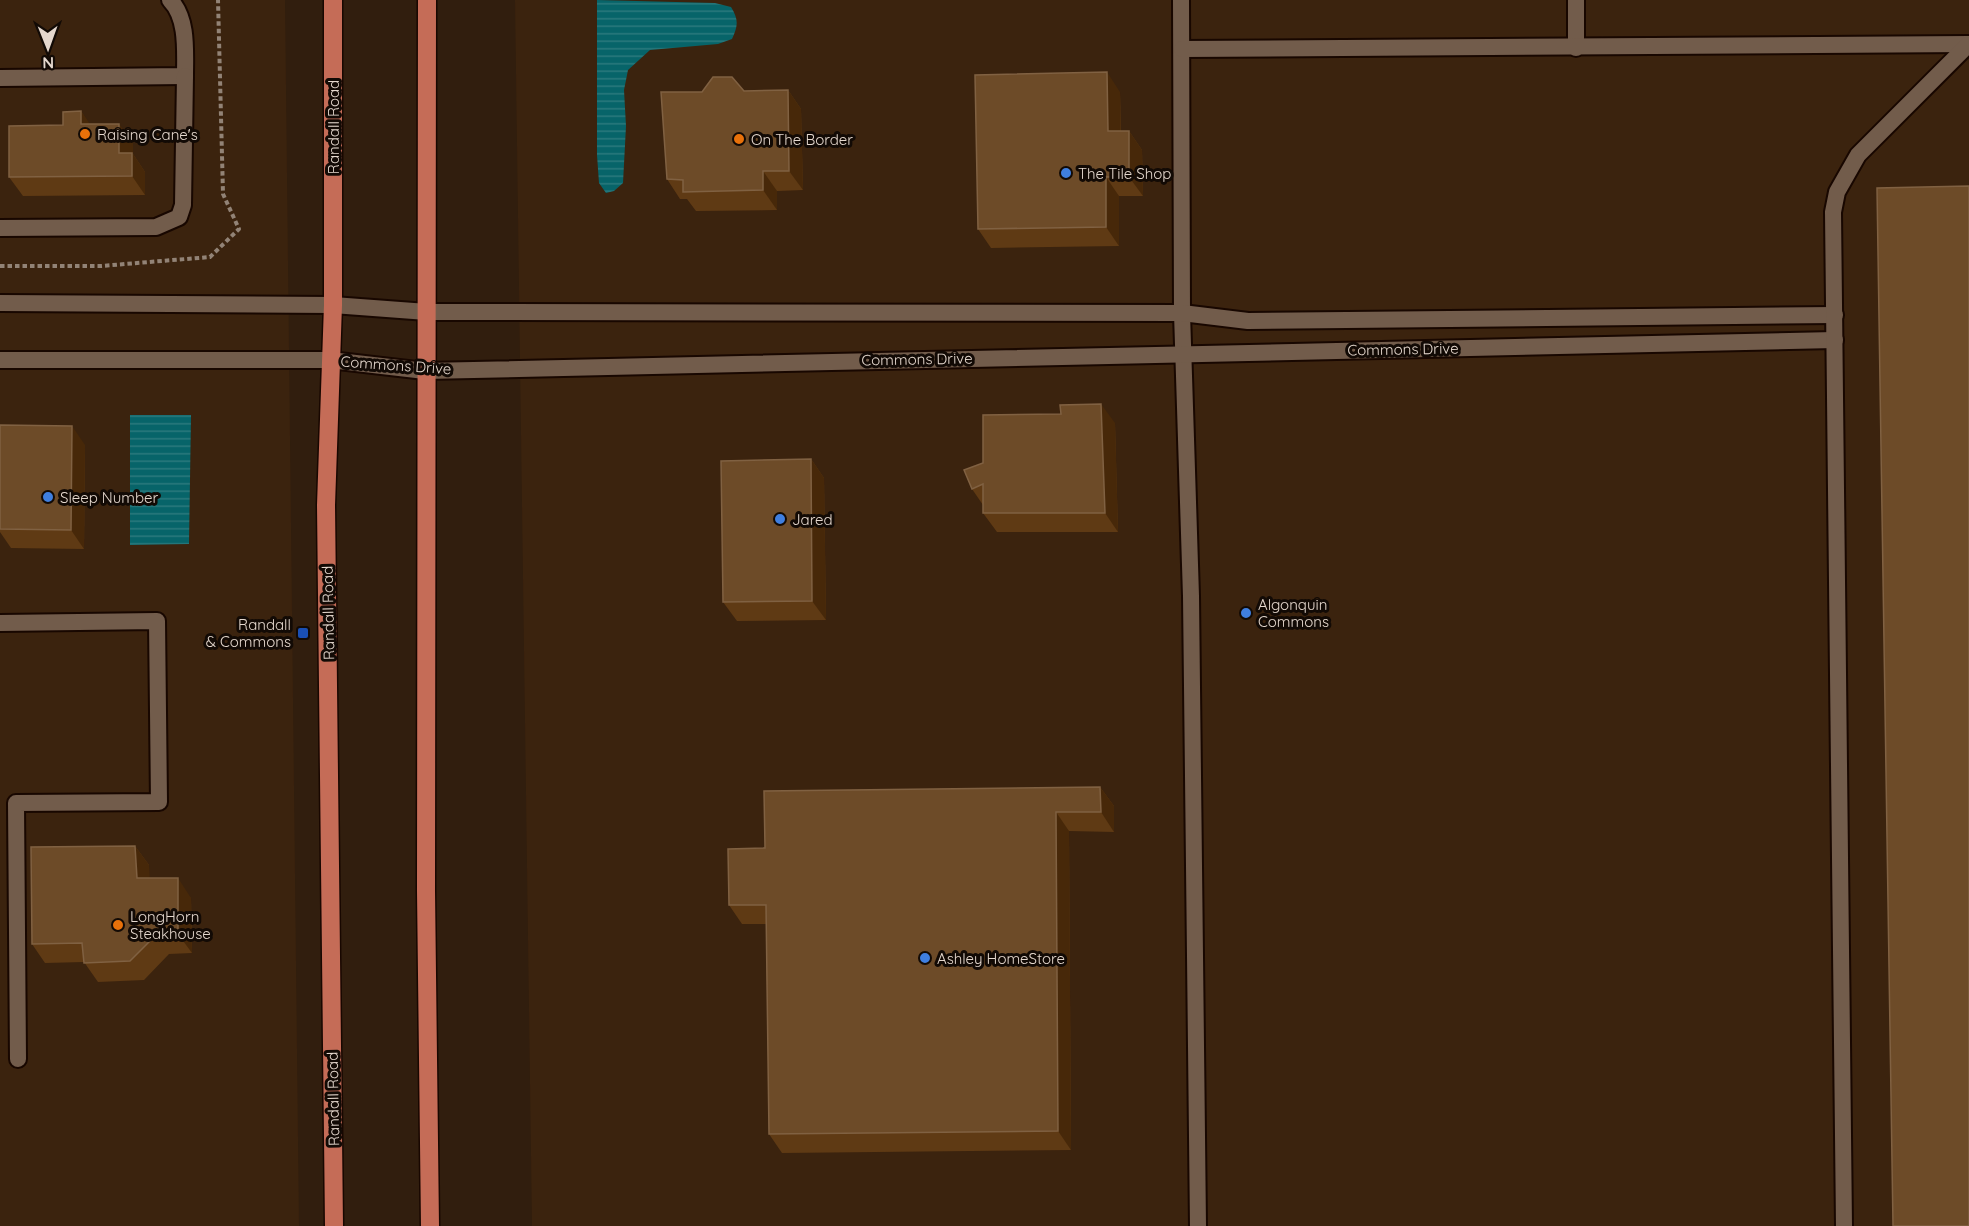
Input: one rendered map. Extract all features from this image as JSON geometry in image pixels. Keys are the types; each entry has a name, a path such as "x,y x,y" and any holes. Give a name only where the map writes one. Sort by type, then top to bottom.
{"main road":[{"name":"Randall Road","path":"333,0 333,305 326,505 334,1226"},
{"path":"427,0 426,891 430,1226"}],"lane":[{"path":"0,228 156,227 179,217 183,205 185,37 176,6 170,0"},
{"path":"1181,0 1182,353 1191,596 1198,1226"},
{"path":"1575,0 1576,48"},
{"path":"1182,50 1969,44"},
{"path":"1844,1226 1836,671 1833,212 1837,192 1858,155 1969,44"},
{"path":"0,78 186,76"},
{"name":"Commons Drive","path":"0,303 333,305 427,312 1182,314 1248,321 1835,315"},
{"name":"Commons Drive","path":"0,360 330,360 425,371 1835,340"},
{"path":"0,623 158,621 159,802 16,803 18,1059"}],"path":[{"path":"0,266 101,266 210,257 239,230 223,195 218,0"}],"shaded area":[{"path":"0,0 285,0 299,1226 0,1226"},
{"name":"Algonquin Commons","path":"515,0 1969,0 1969,1226 532,1226"}],"water":[{"path":"597,0 715,3 731,7 737,23 732,39 718,44 650,50 628,70 624,90 626,126 623,183 614,191 606,193 599,183 597,155"},
{"path":"130,415 191,415 189,544 130,545"}],"building":[{"name":"The Tile Shop","path":"1107,72 1108,131 1129,131 1129,177 1106,177 1106,227 978,229 975,75"},
{"name":"On The Border","path":"713,77 732,77 744,91 788,90 789,171 763,171 763,190 683,192 683,180 667,179 661,92 702,92"},
{"path":"81,111 81,124 119,124 119,153 132,153 132,176 9,177 9,126 63,125 63,112"},
{"path":"1969,186 1969,1226 1893,1226 1877,188"},
{"path":"1101,404 1105,513 983,513 983,484 972,489 964,470 983,463 983,415 1061,414 1060,405"},
{"name":"Sleep Number","path":"0,425 72,426 71,530 0,529"},
{"name":"Jared","path":"811,459 812,601 723,602 721,461"},
{"name":"Ashley HomeStore","path":"1100,787 1101,812 1056,812 1058,1131 769,1134 766,905 729,905 728,849 765,848 764,791"},
{"name":"LongHorn Steakhouse","path":"135,846 137,878 178,878 178,934 156,935 130,961 84,963 82,943 32,944 31,847"}],"place":[{"name":"Raising Cane's","path":"85,134"},
{"name":"On The Border","path":"739,139"},
{"name":"The Tile Shop","path":"1066,173"},
{"name":"Sleep Number","path":"48,497"},
{"name":"Jared","path":"780,519"},
{"name":"Algonquin Commons","path":"1246,613"},
{"name":"Randall & Commons","path":"303,633"},
{"name":"LongHorn Steakhouse","path":"118,925"},
{"name":"Ashley HomeStore","path":"925,958"}]}
